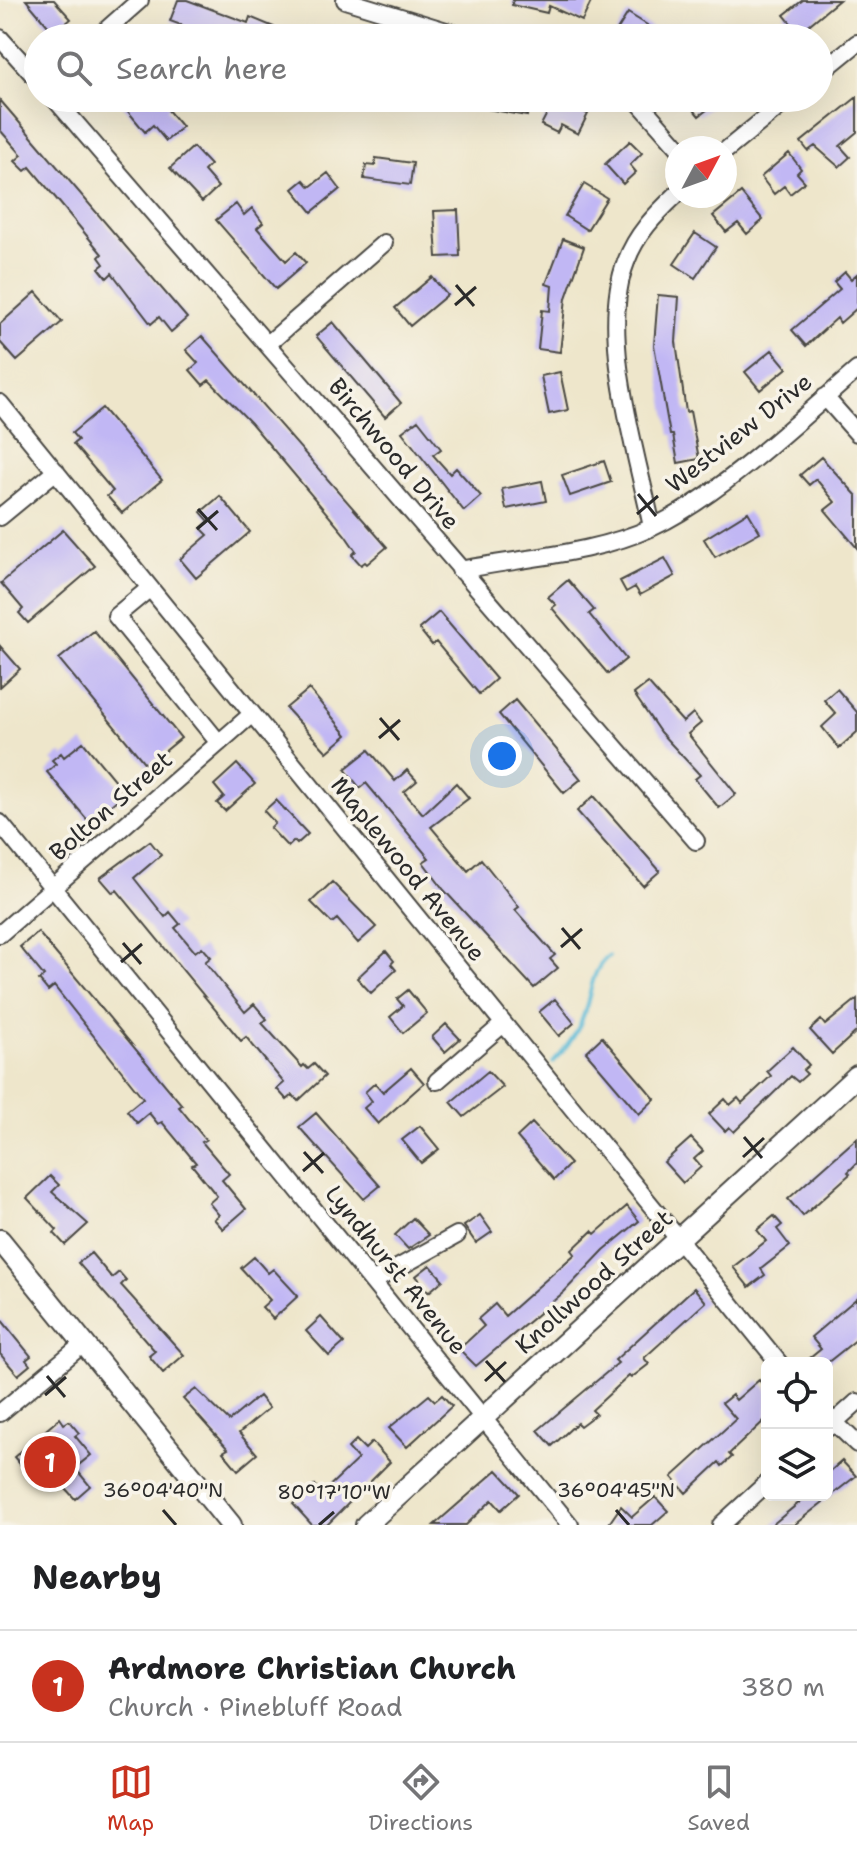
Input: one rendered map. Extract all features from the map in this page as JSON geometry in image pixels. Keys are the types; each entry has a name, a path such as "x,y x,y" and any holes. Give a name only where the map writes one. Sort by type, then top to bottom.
{"main road":[{"name":"Knollwood Street","path":"366,1525 857,1076"},
{"path":"0,1240 231,1525"}],"street":[{"path":"113,24 140,0"},
{"path":"345,0 423,24"},
{"path":"0,38 24,65"},
{"path":"833,63 857,43"},
{"name":"Birchwood Drive","path":"66,112 269,343 460,570 696,841"},
{"path":"647,112 668,136"},
{"path":"737,141 773,112"},
{"path":"652,527 616,349 616,302 625,262 644,226 665,206"},
{"path":"269,343 384,243"},
{"name":"Westview Drive","path":"460,570 596,544 652,527 708,494 857,370"},
{"path":"825,397 857,433"},
{"name":"Maplewood Avenue","path":"0,403 774,1357"},
{"path":"0,517 56,471"},
{"path":"150,588 116,616 219,743"},
{"name":"Bolton Street","path":"0,934 252,714"},
{"name":"Lyndhurst Avenue","path":"0,823 570,1525"},
{"path":"437,1081 502,1025"},
{"path":"374,1281 457,1235"},
{"path":"0,1413 83,1344"},
{"path":"833,1419 857,1402"},
{"path":"833,1425 857,1444"},
{"path":"721,1525 761,1488"}],"building":[{"path":"26,0 54,0 71,19 65,24 46,24"},
{"path":"178,0 187,0 248,23 250,17 267,24 178,24 170,21"},
{"path":"513,0 592,0 582,21 549,6 547,13 512,5"},
{"path":"803,0 839,0 810,24 792,24 784,15"},
{"path":"628,13 646,24 621,24"},
{"path":"857,97 857,132 840,146 850,157 839,167 815,146 808,151 801,142"},
{"path":"0,100 187,318 171,332 159,317 151,324 112,273 107,278 99,268 104,264 99,257 102,254 30,167 25,171 15,161 22,155 0,130"},
{"path":"129,112 170,112 182,127 166,141 153,125 145,132"},
{"path":"504,112 528,112 527,116"},
{"path":"548,112 588,114 578,134 561,125 557,133 541,125"},
{"path":"630,141 642,153 630,165 636,172 623,184 605,164"},
{"path":"193,147 210,165 204,171 218,187 202,202 170,168"},
{"path":"789,153 801,169 797,173 805,182 790,194 784,186 774,194 761,177"},
{"path":"376,158 413,163 410,185 364,179 366,165 375,166"},
{"path":"328,173 340,189 312,212 293,189 304,180 310,187"},
{"path":"584,184 607,198 587,230 565,216"},
{"path":"741,193 763,220 747,234 738,223 726,232 713,216 723,208 737,208 737,196"},
{"path":"236,204 244,215 252,208 263,223 257,228 286,261 296,252 306,263 276,289 216,220"},
{"path":"458,210 460,256 437,257 434,211"},
{"path":"695,233 716,247 695,278 674,264"},
{"path":"563,239 584,247 566,298 560,352 538,349 542,310 550,311 552,286 546,284"},
{"path":"845,272 851,279 857,274 857,308 840,323 837,318 806,346 792,330 840,289 834,282"},
{"path":"432,277 447,295 410,326 395,308"},
{"path":"36,292 62,322 17,361 0,342 0,324"},
{"path":"658,295 679,297 676,342 686,412 690,411 699,459 678,463 654,345"},
{"path":"333,322 401,403 385,417 316,336"},
{"path":"202,336 387,547 367,564 361,565 352,555 356,551 345,535 251,423 209,380 203,385 190,370 198,363 186,350"},
{"path":"772,350 787,368 760,390 745,372"},
{"path":"560,372 568,410 549,414 541,376"},
{"path":"102,408 162,480 122,513 107,496 113,491 73,444 78,440 72,433"},
{"path":"418,420 441,449 433,455 450,474 456,468 481,496 464,511 402,432"},
{"path":"821,457 857,496 857,548 825,510 835,502 816,479 809,485 800,475"},
{"path":"604,461 611,482 570,496 562,475"},
{"path":"542,481 546,501 506,509 502,489"},
{"path":"220,496 250,532 196,578 180,559 208,535 201,528 209,521 201,512"},
{"path":"748,512 760,532 715,557 704,539"},
{"path":"63,530 95,566 28,623 19,613 23,609 1,583"},
{"path":"665,558 675,576 640,595 635,587 626,592 620,581"},
{"path":"568,580 594,610 589,614 626,659 608,674 552,608 556,605 548,597"},
{"path":"439,612 496,679 479,694 436,642 432,645 419,629"},
{"path":"94,631 181,738 147,766 59,659"},
{"path":"0,646 20,669 0,687"},
{"path":"648,683 683,722 693,713 701,723 688,734 736,794 719,808 695,779 700,775 660,732 634,694"},
{"path":"309,689 347,735 327,752 286,708"},
{"path":"837,689 857,712 857,732 839,748 822,727 836,714 824,700"},
{"path":"515,700 581,779 564,793 499,714"},
{"path":"83,742 125,793 90,823 47,772 56,764 52,760 61,753 64,757"},
{"path":"369,750 395,781 407,770 417,781 404,792 423,814 456,783 469,798 431,827 468,871 481,859 519,907 515,910 555,955 550,959 558,968 534,988 444,890 423,862 429,858 366,783 360,788 345,769"},
{"path":"237,764 255,784 225,811 217,803 224,797 214,785"},
{"path":"594,796 660,871 643,886 577,811"},
{"path":"276,800 308,834 297,844 294,841 288,847 270,828 275,823 264,811"},
{"path":"150,841 161,855 134,878 165,917 170,912 180,924 175,928 195,952 202,947 211,957 205,962 245,1012 254,1004 267,1019 262,1023 302,1067 304,1065 308,1069 314,1064 325,1076 298,1101 293,1095 287,1100 277,1089 284,1083 246,1037 241,1041 117,890 113,893 100,878"},
{"path":"332,882 376,927 358,943 337,919 332,923 311,902"},
{"path":"38,932 182,1105 179,1107 206,1140 202,1142 229,1174 222,1180 246,1209 223,1229 214,1219 219,1215 209,1203 217,1196 192,1165 196,1163 162,1122 158,1124 149,1113 137,1123 127,1111 143,1098 54,986 48,991 39,980 44,976 20,947"},
{"path":"386,951 394,961 391,964 396,970 371,993 357,978"},
{"path":"408,990 427,1013 403,1033 390,1017 403,1006 397,999"},
{"path":"555,999 574,1023 559,1036 539,1012"},
{"path":"857,999 857,1031 832,1054 810,1030 821,1020 825,1025"},
{"path":"446,1024 460,1039 445,1052 432,1037"},
{"path":"602,1037 655,1099 639,1114 586,1052"},
{"path":"793,1047 809,1065 803,1070 807,1074 798,1082 791,1076 734,1132 729,1127 725,1131 709,1114 725,1099 730,1105 738,1098 742,1103 771,1076 767,1071"},
{"path":"411,1068 424,1083 378,1124 364,1108 372,1101 365,1092 375,1083 383,1092"},
{"path":"488,1071 503,1087 464,1117 451,1102"},
{"path":"316,1113 380,1186 364,1199 299,1127"},
{"path":"532,1123 570,1164 554,1180 517,1137"},
{"path":"420,1126 439,1149 421,1163 402,1140"},
{"path":"691,1138 703,1151 694,1159 701,1167 683,1183 664,1162"},
{"path":"857,1138 857,1163 848,1172 850,1174 803,1216 788,1199"},
{"path":"50,1176 59,1185 52,1192 88,1224 65,1245 54,1233 57,1230 27,1198"},
{"path":"627,1206 639,1221 604,1250 564,1292 476,1366 459,1349 484,1326 478,1319 495,1304 505,1316 575,1254 572,1250 592,1231 595,1234"},
{"path":"480,1215 492,1232 476,1243 464,1226"},
{"path":"774,1216 782,1225 777,1229 790,1246 761,1269 765,1275 749,1287 733,1267 766,1241 757,1230"},
{"path":"413,1218 429,1235 408,1249 395,1235"},
{"path":"91,1253 112,1278 119,1272 126,1280 121,1285 184,1355 163,1373 149,1356 155,1351 78,1263"},
{"path":"254,1257 268,1273 273,1269 298,1296 273,1319 262,1307 270,1300 241,1268"},
{"path":"430,1265 443,1280 429,1292 416,1276"},
{"path":"694,1288 706,1302 644,1358 649,1364 631,1378 629,1376 592,1410 596,1414 580,1426 577,1423 552,1446 538,1430 618,1363 615,1360"},
{"path":"857,1298 857,1339 833,1358 811,1357 821,1349 811,1337"},
{"path":"321,1317 344,1343 329,1356 306,1331"},
{"path":"0,1318 31,1356 26,1360 30,1365 18,1375 0,1354"},
{"path":"759,1380 761,1424 729,1454 732,1457 722,1466 719,1462 686,1493 672,1477 736,1419 722,1403 732,1395 736,1400"},
{"path":"196,1389 229,1421 259,1396 269,1408 239,1433 257,1454 238,1470 223,1452 228,1449 183,1399"},
{"path":"429,1395 435,1401 442,1395 452,1406 407,1447 389,1428"},
{"path":"60,1418 64,1424 69,1421 79,1433 75,1436 91,1455 75,1468 90,1486 75,1499 47,1468 33,1479 14,1457"},
{"path":"356,1440 365,1449 372,1442 390,1462 327,1525 312,1525 293,1504 315,1485 322,1493 358,1459 348,1448"},
{"path":"842,1461 856,1476 833,1494 833,1469"},
{"path":"497,1470 519,1494 501,1510 492,1500 466,1525 434,1525"},
{"path":"655,1497 668,1511 652,1525 608,1525 621,1506 632,1517"},
{"path":"801,1501 824,1501 794,1525 772,1525"}],"waterway":[{"path":"553,1062 577,1031 594,977 609,956"}],"place":[{"name":"Ardmore Christian Church","path":"50,1462"}]}
